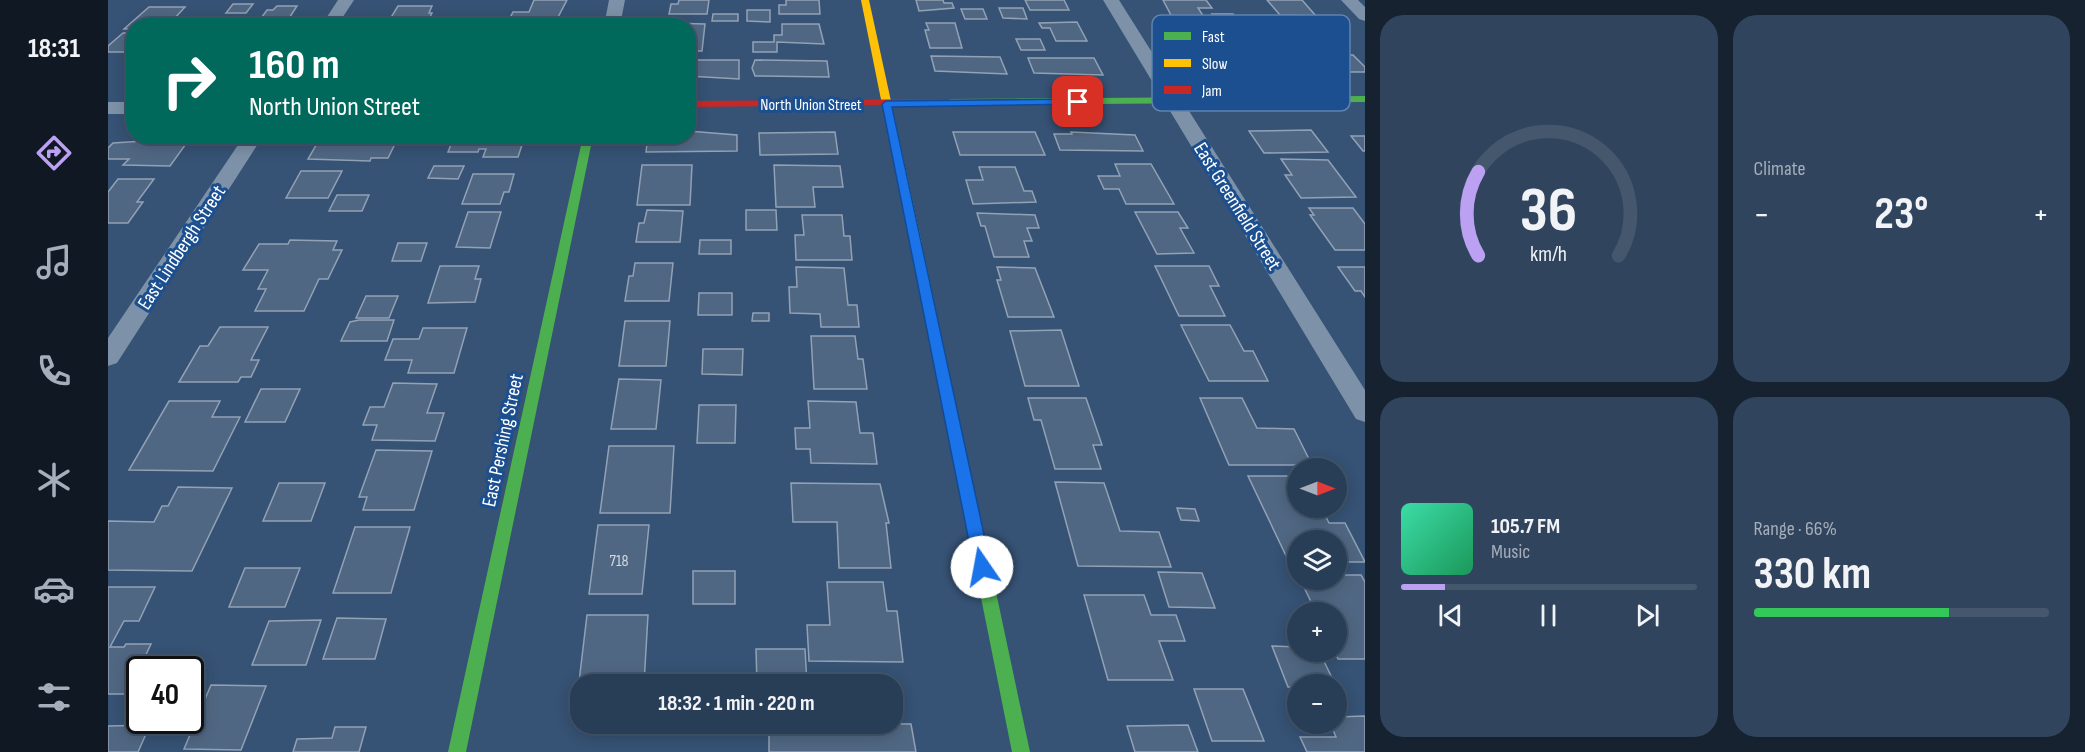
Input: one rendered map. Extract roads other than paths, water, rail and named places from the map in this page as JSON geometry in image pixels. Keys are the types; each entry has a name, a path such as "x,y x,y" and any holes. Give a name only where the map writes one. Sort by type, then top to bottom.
{"street":[{"path":"334,18 346,0"},
{"path":"614,18 617,0"},
{"path":"865,0 1021,752"},
{"name":"East Greenfield Street","path":"1111,0 1152,67"},
{"path":"1349,0 1365,16"},
{"name":"North Union Street","path":"1350,99 1365,99"},
{"name":"North Union Street","path":"696,104 1152,101"},
{"path":"108,108 126,108"},
{"name":"East Greenfield Street","path":"1179,111 1365,412"},
{"name":"East Lindbergh Street","path":"108,357 249,144"},
{"name":"East Pershing Street","path":"458,752 586,144"}]}
